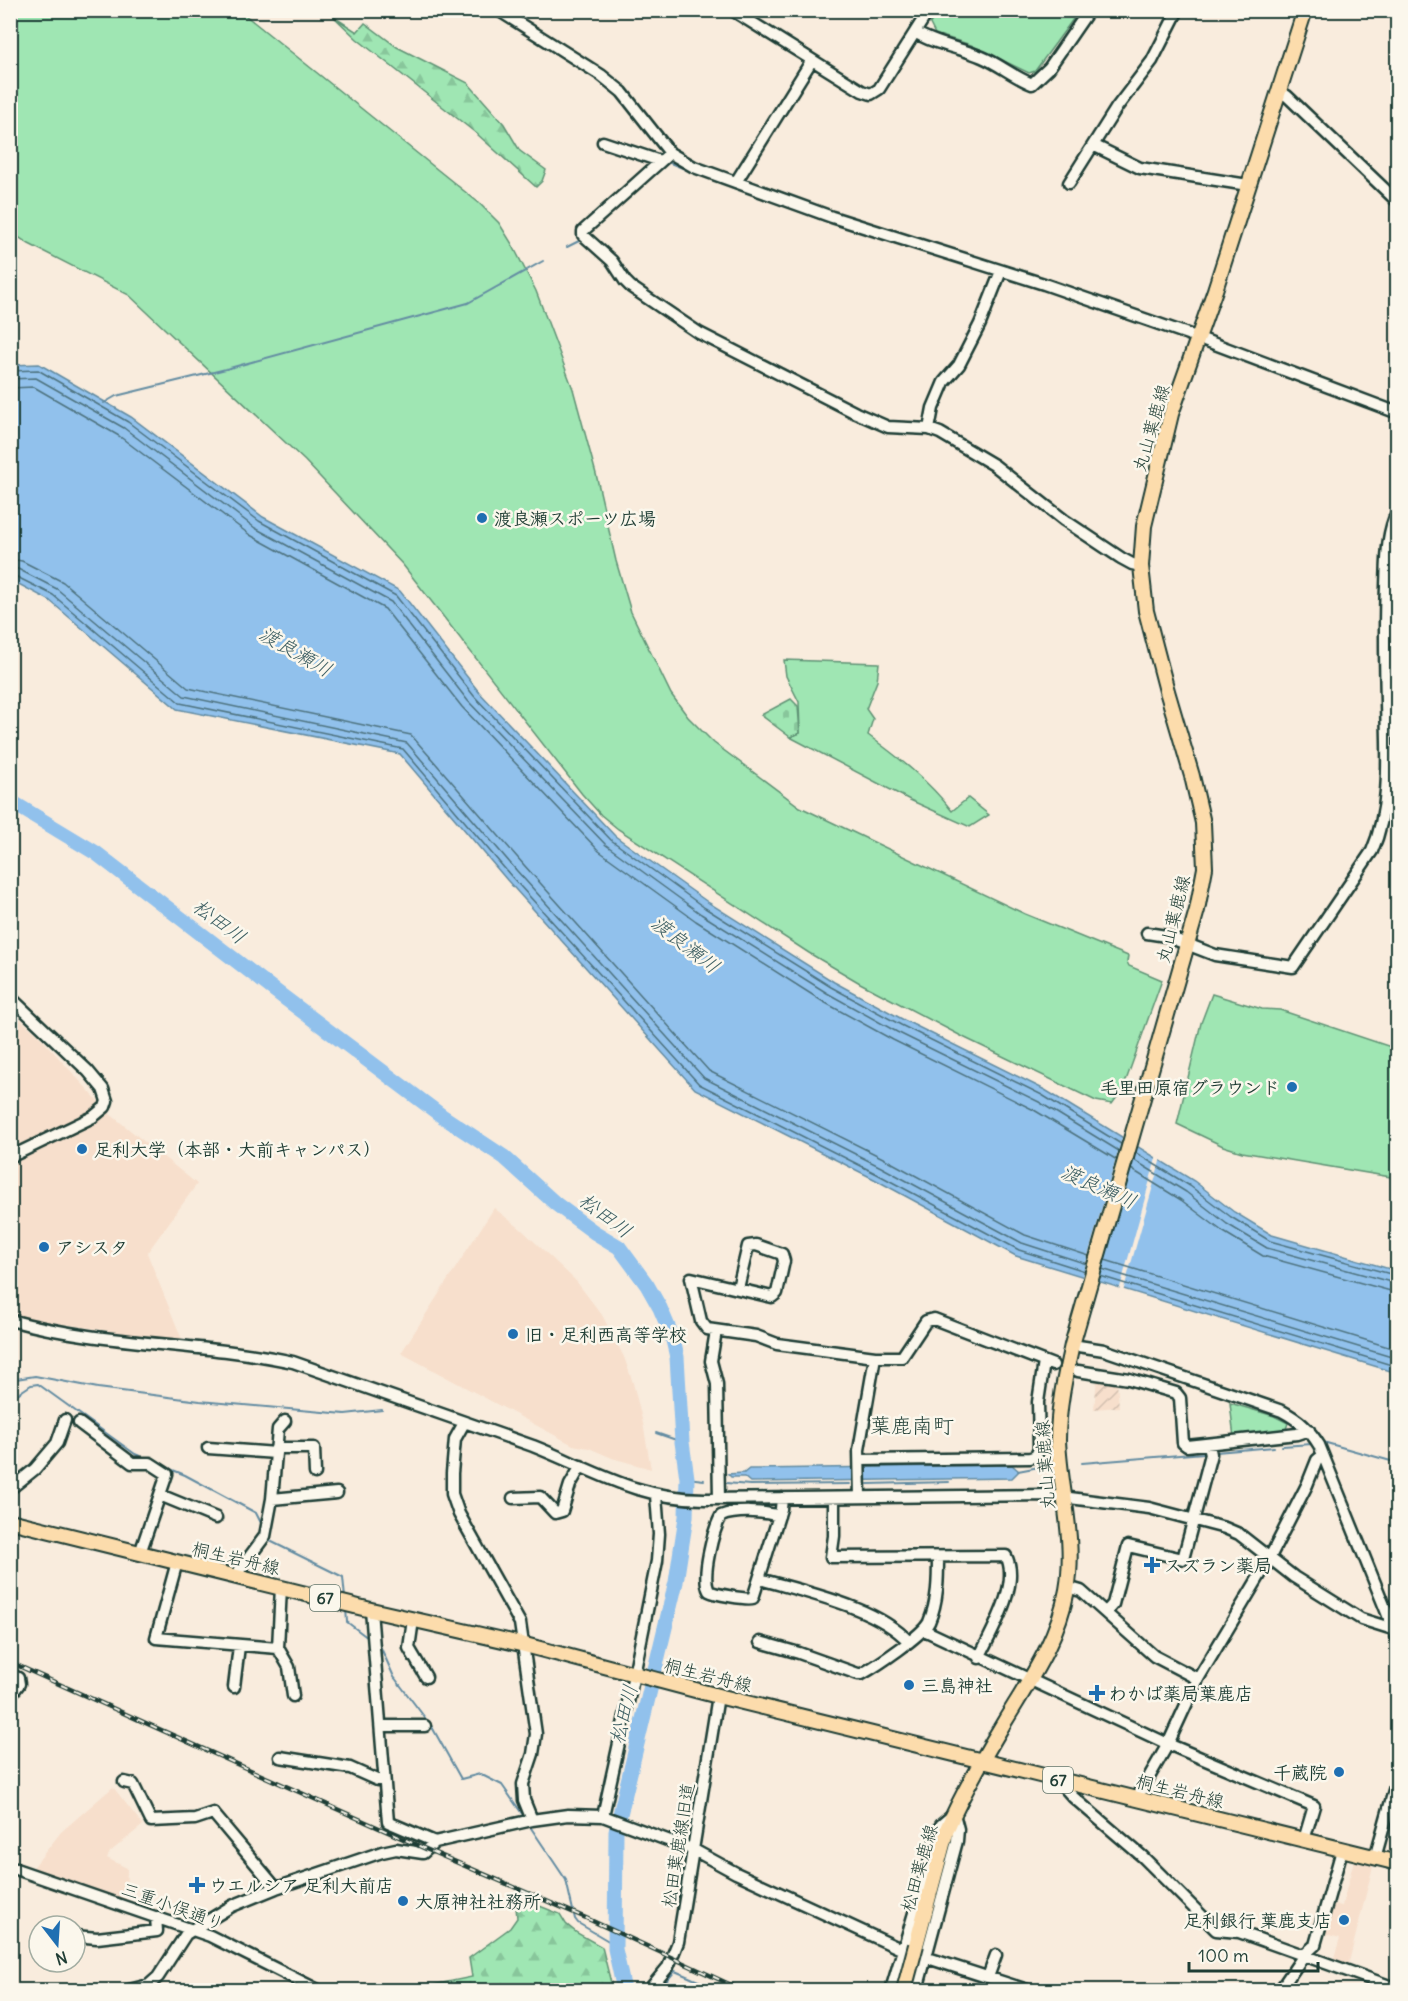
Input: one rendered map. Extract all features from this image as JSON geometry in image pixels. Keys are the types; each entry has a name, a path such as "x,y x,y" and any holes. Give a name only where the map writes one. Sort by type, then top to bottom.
{"main road":[{"name":"丸山葉鹿線","path":"982,1760 1030,1681 1052,1639 1060,1617 1067,1587 1070,1555 1058,1440 1060,1402 1074,1340 1197,910 1205,868 1204,829 1192,776 1151,632 1143,592 1142,536 1171,414 1199,338 1305,10"},
{"name":"桐生岩舟線","path":"10,1521 371,1610 525,1645 637,1676 1398,1863"},
{"name":"松田葉鹿線","path":"904,1990 947,1829 982,1760"}],"street":[{"path":"498,10 601,75 622,92 670,153 694,167 842,221 1001,271 1199,338 1398,413"},
{"path":"732,10 862,91 871,94 879,89 929,10"},
{"path":"915,32 924,38 985,58 1032,84 1049,68 1089,10"},
{"path":"1069,183 1117,107 1152,60 1178,10"},
{"path":"736,182 812,60"},
{"path":"1279,92 1287,96 1398,202"},
{"path":"603,142 660,161"},
{"path":"1093,145 1140,168 1248,185"},
{"path":"670,153 583,231 583,235 612,261 625,281 699,333 856,413 888,427 929,429 994,465 1065,520 1121,558 1141,566"},
{"path":"929,429 933,408 944,382 959,365 980,324 1001,271"},
{"path":"1147,933 1157,933 1186,948 1215,955 1293,967 1297,965 1372,851 1381,831 1386,800 1384,620 1388,546 1393,520 1398,510"},
{"path":"10,997 88,1071 103,1089 107,1101 105,1107 93,1117 10,1157"},
{"path":"738,1288 748,1246 756,1245 782,1254 784,1261 777,1293 772,1297 691,1278 701,1321 707,1329 756,1336 777,1344 875,1357 902,1357 927,1321 934,1319 1048,1364 1038,1402 1039,1449 1036,1456 860,1463"},
{"path":"10,1320 59,1332 253,1355 293,1362 533,1446 606,1479 658,1496 719,1499 1006,1495 1064,1497 1149,1508 1225,1528 1239,1534 1269,1558 1361,1618 1395,1634"},
{"path":"716,1331 711,1361 717,1384 719,1499"},
{"path":"1074,1340 1282,1411 1299,1420 1309,1430 1323,1455 1395,1634"},
{"path":"860,1497 859,1450 875,1357"},
{"path":"1078,1371 1129,1379 1176,1393 1180,1398 1183,1443 1187,1446 1297,1434 1309,1430"},
{"path":"10,1489 35,1469 57,1443 65,1420"},
{"path":"235,1576 265,1536 272,1499 278,1429 285,1420"},
{"path":"79,1423 132,1463 150,1463 167,1474 140,1553"},
{"path":"464,1423 454,1447 452,1484 455,1504 520,1623 525,1645 536,1734 523,1795 532,1820"},
{"path":"1106,1612 1113,1604 1128,1546 1183,1559 1211,1454 1209,1444"},
{"path":"208,1448 276,1450 314,1448 315,1473"},
{"path":"1137,1798 1168,1744 1198,1679 1269,1558 1295,1510 1317,1460 1323,1455"},
{"path":"513,1498 540,1497 555,1513 562,1511 570,1485 580,1466"},
{"path":"272,1499 337,1492"},
{"path":"160,1495 216,1518"},
{"path":"605,1817 637,1676 657,1561 658,1496"},
{"path":"779,1516 768,1513 721,1516 709,1553 706,1581 709,1591 716,1594 753,1598 779,1516 782,1498"},
{"path":"834,1498 834,1536 831,1557 1001,1555 1008,1559 1010,1582 1008,1594 980,1658"},
{"path":"760,1642 858,1674 865,1672 909,1642 929,1624 938,1593 938,1557"},
{"path":"177,1562 156,1638 278,1648"},
{"path":"760,1579 864,1611 891,1626 909,1642"},
{"path":"281,1587 278,1648 289,1667 293,1696"},
{"path":"1067,1587 1081,1590 1154,1656 1198,1679"},
{"path":"371,1610 388,1821 435,1842"},
{"path":"413,1620 409,1648 426,1677"},
{"path":"924,1630 1168,1744 1314,1806 1304,1840"},
{"path":"234,1687 239,1646"},
{"path":"10,1674 18,1678 19,1684 10,1696"},
{"name":"松田葉鹿線旧道","path":"649,1990 665,1972 676,1949 718,1696"},
{"path":"381,1726 426,1726"},
{"path":"280,1757 350,1768 377,1780 384,1780"},
{"path":"1376,1858 1398,1776"},
{"path":"1057,1779 1073,1797 1143,1857 1216,1930 1239,1932 1398,1989"},
{"path":"124,1782 133,1784 151,1821 195,1820 213,1813 276,1888"},
{"path":"891,1990 938,1833 941,1825 954,1814 958,1829 957,1841 916,1990"},
{"path":"129,1990 149,1985 158,1977 186,1934 193,1929 232,1906 276,1888 389,1851 406,1849 423,1853 435,1842 532,1820 568,1815 605,1817 635,1827 694,1850 736,1873 903,1950 1027,1990"},
{"path":"1281,1990 1304,1955 1316,1945 1342,1850"},
{"name":"三重小俣通り","path":"10,1867 193,1929 220,1940 318,1990"},
{"path":"87,1937 158,1931 156,1917"},
{"path":"988,1977 996,1955"}],"shaded area":[{"name":"足利大学（本部・大前キャンパス）","path":"11,1011 37,1034 110,1114 197,1184 147,1253 183,1342 24,1318 11,1313"},
{"name":"旧・足利西高等学校","path":"494,1208 521,1229 576,1281 602,1315 624,1357 633,1383 651,1469 612,1458 589,1448 573,1445 401,1353"},
{"path":"1097,1378 1117,1381 1119,1407 1094,1409"},
{"path":"113,1787 143,1825 110,1852 107,1858 127,1868 126,1901 32,1869 61,1832"},
{"name":"足利銀行 葉鹿支店","path":"1354,1860 1373,1866 1348,1966 1333,1961 1340,1938 1325,1934 1332,1904 1342,1906"}],"green space":[{"name":"渡良瀬スポーツ広場","path":"10,11 240,11 479,203 499,223 536,291 573,389 631,612 671,694 688,717 714,743 800,807 1025,914 1128,956 1129,966 1162,980 1123,1089 1112,1104 1096,1101 965,1038 860,983 809,953 618,829 601,815 582,794 403,565 305,461 129,295 29,244 11,232"},
{"path":"937,11 1079,11 1035,71 1029,73 971,45 935,34 930,24"},
{"path":"334,17 357,32 365,23 397,47 468,83 504,124 520,151 546,170 542,181 536,187 477,134 357,39"},
{"path":"784,660 879,663 877,681 866,709 873,719 868,735 923,779 952,811 968,798 989,815 970,827 910,800 790,737 800,733 799,702 786,676"},
{"path":"791,699 798,706 800,733 790,737 761,715"},
{"name":"毛里田原宿グラウンド","path":"1212,994 1262,1009 1280,1010 1397,1049 1397,1178 1242,1152 1223,1146 1177,1124 1201,1023"},
{"path":"1230,1403 1274,1416 1288,1423 1286,1429 1282,1433 1234,1438"},
{"path":"527,1901 560,1914 566,1924 577,1933 602,1947 611,1983 605,1990 424,1990 423,1988 428,1986 472,1977 469,1958 510,1928 517,1918 516,1907"}],"water":[{"name":"渡良瀬川","path":"39,364 131,417 263,517 400,591 479,692 615,836 709,903 834,982 904,1020 1045,1090 1194,1181 1234,1212 1272,1235 1397,1271 1397,1373 1016,1256 874,1179 695,1089 507,880 400,754 177,709 49,600 11,580 11,365"},
{"path":"1012,1465 1019,1471 1012,1478 750,1482 744,1477 731,1477 728,1474 744,1473 749,1469"}],"pier":[{"path":"1123,1134 1135,1141 1094,1284 1081,1280"},
{"path":"1157,1155 1161,1158 1123,1292 1119,1291"}],"waterway":[{"path":"670,163 690,171"},
{"path":"696,173 825,221"},
{"path":"567,247 581,240"},
{"path":"104,403 116,396 226,369 468,303 543,261"},
{"name":"松田川","path":"10,801 96,853 442,1116 504,1157 556,1204 619,1247 647,1285 660,1308 672,1336 677,1357 682,1442 687,1478 686,1517 676,1582 616,1831 615,1949 624,1990"},
{"path":"10,1380 35,1376 98,1388 200,1401 345,1414 382,1410"},
{"path":"10,1399 31,1385 38,1384 135,1454 147,1459"},
{"path":"656,1433 682,1442"},
{"path":"1323,1442 1398,1463"},
{"path":"1282,1446 1312,1444"},
{"path":"1216,1452 1274,1447"},
{"path":"1082,1463 1204,1453"},
{"path":"163,1466 185,1475 256,1513 263,1527"},
{"path":"1018,1471 1039,1467"},
{"path":"687,1478 704,1480"},
{"path":"868,1484 949,1482"},
{"path":"726,1483 750,1485 850,1484"},
{"path":"269,1538 270,1541 343,1577 345,1598"},
{"path":"346,1609 347,1622 368,1638"},
{"path":"378,1645 394,1677 432,1727 461,1779 480,1774 502,1785 525,1818"},
{"path":"529,1825 566,1880 575,1919 617,1946"},
{"path":"659,1990 675,1971 719,1990"}],"railway":[{"path":"10,1662 428,1850 586,1918 742,1990"}],"place":[{"name":"渡良瀬スポーツ広場","path":"482,518"},
{"name":"毛里田原宿グラウンド","path":"1292,1087"},
{"name":"足利大学（本部・大前キャンパス）","path":"82,1149"},
{"name":"アシスタ","path":"44,1247"},
{"name":"旧・足利西高等学校","path":"513,1334"},
{"name":"スズラン薬局","path":"1152,1565"},
{"name":"三島神社","path":"909,1685"},
{"name":"わかば薬局葉鹿店","path":"1097,1693"},
{"name":"千蔵院","path":"1339,1772"},
{"name":"ウエルシア 足利大前店","path":"197,1885"},
{"name":"大原神社社務所","path":"403,1901"},
{"name":"足利銀行 葉鹿支店","path":"1344,1920"}],"district":[{"name":"葉鹿南町","path":"912,1425"}]}
